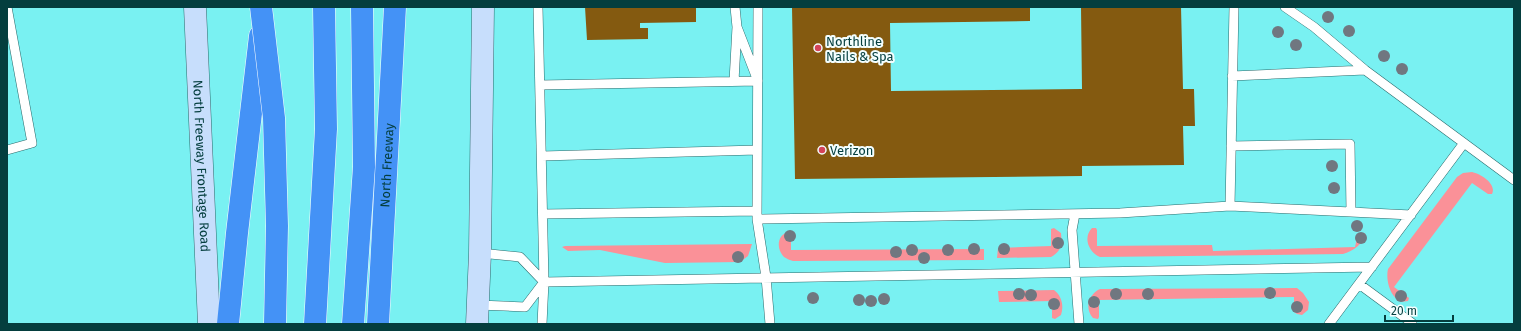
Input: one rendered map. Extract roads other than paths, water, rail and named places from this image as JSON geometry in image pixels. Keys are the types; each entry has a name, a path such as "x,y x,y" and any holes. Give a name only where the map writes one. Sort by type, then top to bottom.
{"highway":[{"path":"228,324 262,7"},
{"path":"262,7 274,118 277,226 275,324"},
{"path":"315,324 326,129 324,7"},
{"name":"North Freeway","path":"353,324 364,167 362,7"},
{"name":"North Freeway","path":"378,324 395,7"}],"main road":[{"name":"North Freeway Frontage Road","path":"195,7 210,324"},
{"path":"478,315 483,7"}],"lane":[{"path":"7,150 32,143 8,7"},
{"path":"538,7 544,282 542,324"},
{"path":"734,81 736,27 735,7"},
{"path":"758,7 757,215 766,277 770,324"},
{"path":"1230,206 1234,7"},
{"path":"1285,7 1314,27 1365,70 1514,180"},
{"path":"736,27 758,81"},
{"path":"1232,76 1365,70"},
{"path":"540,85 758,81"},
{"path":"1329,324 1464,143"},
{"path":"1231,146 1350,144 1351,212"},
{"path":"542,156 758,150"},
{"path":"543,214 1075,214 1120,213 1230,206 1411,215"},
{"path":"1075,214 1072,230 1079,324"},
{"path":"480,253 520,257 544,282 1372,267"},
{"path":"478,315 525,307 544,282"},
{"path":"1359,284 1412,323"}],"place":[{"name":"Northline Nails & Spa","path":"818,48"},
{"name":"Verizon","path":"822,150"}]}
